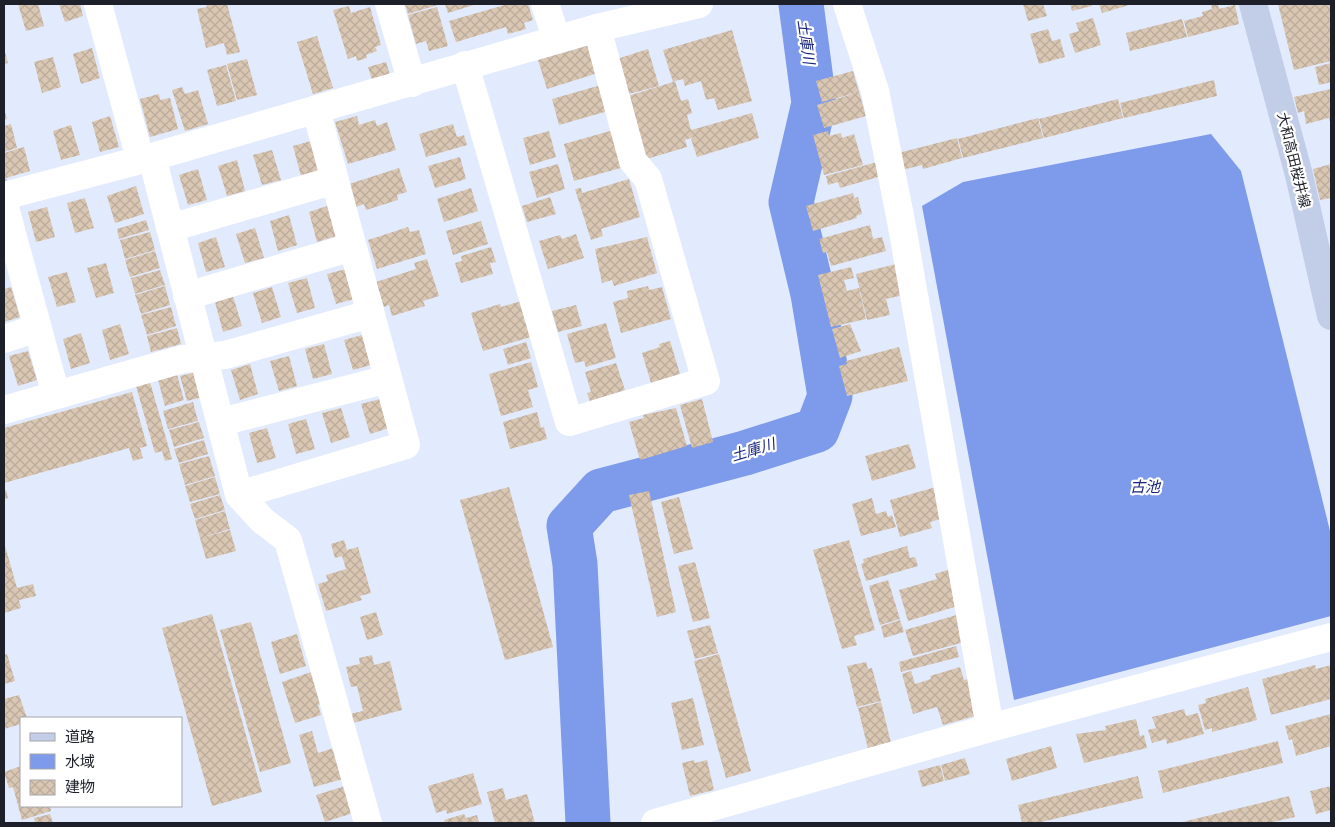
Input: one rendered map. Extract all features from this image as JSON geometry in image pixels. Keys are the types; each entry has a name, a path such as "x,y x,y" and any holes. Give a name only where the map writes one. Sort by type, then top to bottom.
{"main road":[{"name":"大和高田桜井線","path":"1253,4 1299,175 1331,316"}],"street":[{"path":"98,4 170,228 239,495 262,520 288,540 368,823"},
{"path":"389,4 412,84"},
{"path":"545,4 557,40"},
{"path":"847,4 874,91 901,221 990,728"},
{"path":"4,196 412,84 465,65 597,28 690,5"},
{"path":"465,65 569,422 706,381 648,179 634,161 597,28"},
{"path":"239,495 406,445 316,110"},
{"path":"170,228 335,180"},
{"path":"4,204 12,270 38,328 56,395"},
{"path":"187,296 352,247"},
{"path":"4,410 182,359 225,355 370,314"},
{"path":"4,339 38,328"},
{"path":"221,422 388,379"},
{"path":"667,820 990,728 1331,637"}],"water":[{"name":"古池","path":"1211,134 1241,171 1331,535 1331,616 1014,700 922,206 963,182"}],"building":[{"path":"18,4 38,4 44,26 26,31"},
{"path":"59,4 80,4 83,16 65,22"},
{"path":"206,4 227,4 240,52 227,55 224,43 206,48 197,9 207,7"},
{"path":"405,4 441,4 408,14"},
{"path":"445,4 477,4 448,13"},
{"path":"508,4 528,4 533,20 524,23 526,29 508,34 506,27 456,42 449,21"},
{"path":"1023,4 1043,4 1047,16 1028,21"},
{"path":"1070,4 1091,4 1092,6 1072,11"},
{"path":"1099,4 1133,4 1102,13"},
{"path":"1211,4 1218,4 1219,9 1235,5 1239,24 1188,37 1184,21 1203,16 1202,12 1212,9"},
{"path":"1278,4 1331,4 1331,61 1294,70"},
{"path":"349,6 351,13 370,7 381,45 375,47 377,51 366,55 367,58 357,61 356,56 348,59 333,10"},
{"path":"437,7 448,46 429,51 426,41 416,44 408,15"},
{"path":"1093,18 1101,45 1075,53 1069,34 1079,31 1076,23"},
{"path":"1182,19 1187,37 1130,51 1126,33"},
{"path":"1048,29 1052,41 1060,39 1065,57 1039,64 1030,34"},
{"path":"732,30 752,101 718,110 714,98 706,100 701,81 685,86 683,79 675,81 681,101 688,99 692,113 687,115 691,130 752,113 759,138 697,157 691,139 694,137 685,140 687,147 643,160 625,97 673,82 663,50"},
{"path":"317,36 333,88 313,94 297,42"},
{"path":"590,45 598,73 547,89 538,60"},
{"path":"4,48 8,63 4,64"},
{"path":"92,48 100,78 81,84 73,54"},
{"path":"648,49 659,86 625,95 614,60"},
{"path":"53,57 61,87 42,93 34,62"},
{"path":"247,59 257,95 237,100 227,64"},
{"path":"386,62 391,78 373,83 368,67"},
{"path":"1331,63 1331,82 1319,85 1315,67"},
{"path":"226,65 236,101 217,106 207,70"},
{"path":"853,71 859,92 822,102 816,81"},
{"path":"1214,80 1217,96 1124,118 1120,103"},
{"path":"601,85 608,111 559,125 552,99"},
{"path":"182,87 185,94 198,90 208,124 185,131 172,90"},
{"path":"1331,89 1331,127 1329,118 1306,124 1304,111 1298,113 1294,97"},
{"path":"859,92 866,116 824,128 817,105"},
{"path":"159,94 160,100 170,98 178,129 150,137 140,99"},
{"path":"1118,99 1123,118 1044,138 1039,119"},
{"path":"4,108 7,119 4,120"},
{"path":"110,116 119,147 100,152 92,122"},
{"path":"357,116 359,125 375,120 377,126 387,122 396,150 348,164 335,122"},
{"path":"1038,118 1043,138 963,158 958,139"},
{"path":"11,124 17,148 4,152 4,126"},
{"path":"453,124 457,137 464,135 467,145 426,157 419,134"},
{"path":"71,125 80,155 61,160 53,131"},
{"path":"617,129 628,166 574,181 564,144"},
{"path":"549,131 556,157 530,165 523,138"},
{"path":"828,131 829,136 841,133 842,138 854,134 863,165 824,175 813,135"},
{"path":"957,138 962,158 923,169 922,165 902,170 898,153"},
{"path":"311,141 320,171 301,176 293,146"},
{"path":"24,147 30,171 6,178 7,181 4,182 4,153"},
{"path":"272,150 281,180 262,185 253,155"},
{"path":"460,157 466,179 435,188 428,166"},
{"path":"237,160 245,191 227,196 218,166"},
{"path":"881,161 885,175 840,188 838,182 828,185 826,176"},
{"path":"558,164 565,189 537,198 529,172"},
{"path":"1331,164 1331,198 1320,200 1313,169"},
{"path":"399,168 407,192 397,195 398,200 366,210 364,204 356,207 349,184"},
{"path":"198,169 207,200 188,205 179,175"},
{"path":"629,179 640,217 601,229 603,236 591,240 575,189 581,188 582,193"},
{"path":"136,186 144,214 115,223 107,196"},
{"path":"471,188 478,211 444,222 437,199"},
{"path":"853,193 854,198 858,197 862,214 856,216 857,218 813,231 806,206"},
{"path":"550,197 556,214 527,222 522,206"},
{"path":"85,198 94,228 75,233 67,203"},
{"path":"327,206 336,236 317,242 309,212"},
{"path":"47,207 55,237 36,242 28,212"},
{"path":"289,215 297,245 278,251 270,221"},
{"path":"146,220 149,230 119,239 117,229"},
{"path":"481,221 488,244 453,255 446,231"},
{"path":"870,225 873,239 882,237 886,251 831,266 827,252 823,253 819,239"},
{"path":"408,227 410,232 419,230 426,254 377,269 368,240"},
{"path":"255,228 264,258 245,263 236,234"},
{"path":"150,232 155,250 125,259 120,240"},
{"path":"576,234 584,258 548,269 539,241 560,235 562,239"},
{"path":"216,237 225,267 206,272 198,243"},
{"path":"647,237 657,273 614,286 612,280 602,283 595,249"},
{"path":"491,247 496,262 490,263 493,274 461,283 455,263 462,261 461,256"},
{"path":"155,251 160,268 130,277 125,260"},
{"path":"427,259 439,296 423,301 425,306 392,316 389,305 384,307 376,282 416,269 414,263"},
{"path":"106,263 114,293 96,298 87,268"},
{"path":"896,264 903,295 886,299 890,315 867,320 856,274"},
{"path":"851,267 854,278 844,280 847,291 859,288 866,319 831,327 818,275"},
{"path":"346,269 354,299 336,304 327,274"},
{"path":"160,270 165,285 135,294 131,278"},
{"path":"67,272 76,302 57,307 48,277"},
{"path":"307,278 315,308 297,313 288,283"},
{"path":"165,286 170,305 141,314 135,295"},
{"path":"648,286 649,290 662,287 671,319 621,333 613,302 628,298 627,291"},
{"path":"11,287 20,317 4,322 4,289"},
{"path":"272,287 281,317 262,323 253,293"},
{"path":"233,296 242,326 223,332 215,302"},
{"path":"521,301 531,337 483,351 471,313 500,304 501,307"},
{"path":"576,305 582,326 558,332 552,311"},
{"path":"171,307 176,326 147,335 141,315"},
{"path":"606,323 616,358 586,367 584,361 575,363 567,334"},
{"path":"120,324 129,354 110,360 102,330"},
{"path":"850,324 861,351 840,358 832,329"},
{"path":"177,328 181,344 151,352 147,336"},
{"path":"81,333 90,363 71,369 63,339"},
{"path":"362,335 371,365 353,370 344,340"},
{"path":"670,341 680,374 651,383 642,353 660,347 659,344"},
{"path":"526,342 531,358 508,365 503,349"},
{"path":"324,344 332,374 313,379 305,349"},
{"path":"899,347 908,381 847,396 839,366 847,364 846,361"},
{"path":"28,351 37,380 18,386 9,356"},
{"path":"289,356 297,386 279,391 270,361"},
{"path":"531,362 538,387 528,390 533,407 501,416 489,374"},
{"path":"616,363 625,390 590,401 587,393 591,392 585,372"},
{"path":"250,364 258,394 240,400 231,370"},
{"path":"176,371 184,400 165,406 157,376"},
{"path":"196,372 203,397 187,401 180,376"},
{"path":"150,382 172,459 165,461 162,451 155,453 136,386"},
{"path":"132,392 147,446 140,448 143,458 133,461 129,448 4,483 4,428"},
{"path":"380,399 389,428 370,434 361,404"},
{"path":"702,399 713,442 692,448 680,405"},
{"path":"193,402 198,421 168,429 163,411"},
{"path":"341,408 350,437 331,443 322,413"},
{"path":"676,408 687,446 640,460 629,422 644,418 643,415"},
{"path":"537,412 541,428 544,427 547,439 510,449 503,422"},
{"path":"306,419 315,449 296,454 288,424"},
{"path":"199,422 204,438 174,447 169,430"},
{"path":"267,428 276,458 257,463 249,433"},
{"path":"204,440 208,454 179,463 174,449"},
{"path":"909,444 916,468 872,481 865,456"},
{"path":"209,456 215,476 185,485 179,464"},
{"path":"215,477 220,494 190,502 185,486"},
{"path":"509,487 553,647 505,660 460,500"},
{"path":"936,487 945,518 930,522 932,528 900,537 890,500"},
{"path":"6,490 8,498 4,500 4,491"},
{"path":"649,491 676,612 657,617 629,495"},
{"path":"220,495 225,510 195,519 190,504"},
{"path":"679,497 693,549 674,554 661,502"},
{"path":"872,498 876,514 886,511 888,517 892,515 896,527 861,536 852,504"},
{"path":"225,511 230,529 200,538 195,520"},
{"path":"230,530 236,551 206,559 200,538"},
{"path":"344,540 347,550 358,547 371,593 360,596 362,600 326,611 318,584 328,581 326,575 346,569 342,556 335,558 331,544"},
{"path":"849,540 875,630 854,636 857,645 842,649 813,550"},
{"path":"4,542 17,588 33,584 36,596 19,600 21,608 4,613"},
{"path":"907,546 910,558 915,557 918,566 866,581 861,564 864,563 863,559"},
{"path":"695,562 710,618 693,622 678,566"},
{"path":"950,569 961,605 908,621 899,590 937,579 935,574"},
{"path":"888,580 900,619 880,625 869,586"},
{"path":"376,612 383,635 367,640 360,617"},
{"path":"212,614 262,792 212,806 162,628"},
{"path":"960,614 968,641 913,656 905,630"},
{"path":"900,620 904,632 884,638 881,626"},
{"path":"251,622 291,763 260,772 220,630"},
{"path":"710,625 718,653 695,659 687,631"},
{"path":"297,634 306,666 280,674 271,642"},
{"path":"956,646 959,657 901,672 899,662"},
{"path":"7,654 15,681 4,684 4,655"},
{"path":"719,654 751,771 726,778 694,661"},
{"path":"372,655 374,665 390,661 402,710 353,723 350,714 363,711 357,686 351,687 346,667 360,664 359,658"},
{"path":"866,662 868,669 872,668 881,701 857,707 847,666"},
{"path":"1315,665 1316,669 1331,665 1331,699 1271,715 1262,679"},
{"path":"960,667 964,680 972,678 982,714 943,725 937,707 913,714 902,674 911,671 915,684 931,679 930,676"},
{"path":"311,672 321,704 318,705 321,715 295,723 282,682"},
{"path":"1248,687 1257,720 1212,732 1212,728 1205,730 1198,705 1206,703 1205,699"},
{"path":"19,695 27,717 20,717 20,724 4,729 4,699"},
{"path":"693,698 704,745 682,750 671,703"},
{"path":"881,702 892,747 869,753 858,708"},
{"path":"1184,709 1186,716 1198,713 1204,734 1167,744 1166,739 1152,743 1148,730 1156,728 1152,717"},
{"path":"1331,714 1331,746 1296,756 1292,739 1289,740 1285,726"},
{"path":"1136,719 1140,736 1144,735 1147,748 1084,763 1076,734 1106,730 1105,726"},
{"path":"312,731 318,753 334,748 343,779 314,787 299,735"},
{"path":"1278,741 1283,763 1163,793 1158,771"},
{"path":"1051,746 1057,768 1012,781 1006,759"},
{"path":"965,758 970,774 945,781 941,765"},
{"path":"694,760 695,763 707,760 714,790 690,796 682,763"},
{"path":"940,765 944,781 922,787 918,771"},
{"path":"20,766 20,807 50,807 51,811 22,820 13,787 9,788 4,772"},
{"path":"473,773 482,804 447,814 446,810 436,813 428,786"},
{"path":"1138,776 1143,798 1037,823 1022,823 1018,805"},
{"path":"345,786 353,813 325,822 316,795"},
{"path":"1331,786 1331,810 1316,814 1310,791"},
{"path":"503,788 506,800 527,794 535,823 495,823 487,792"},
{"path":"1289,796 1295,817 1269,823 1178,823"},
{"path":"50,814 53,823 35,823 34,818"},
{"path":"464,814 466,818 477,815 479,823 445,823 444,820"}],"waterway":[{"name":"土庫川","path":"588,823 575,564 569,526 601,491 745,453 817,430 830,396 813,294 791,202 814,103 801,4"}]}
